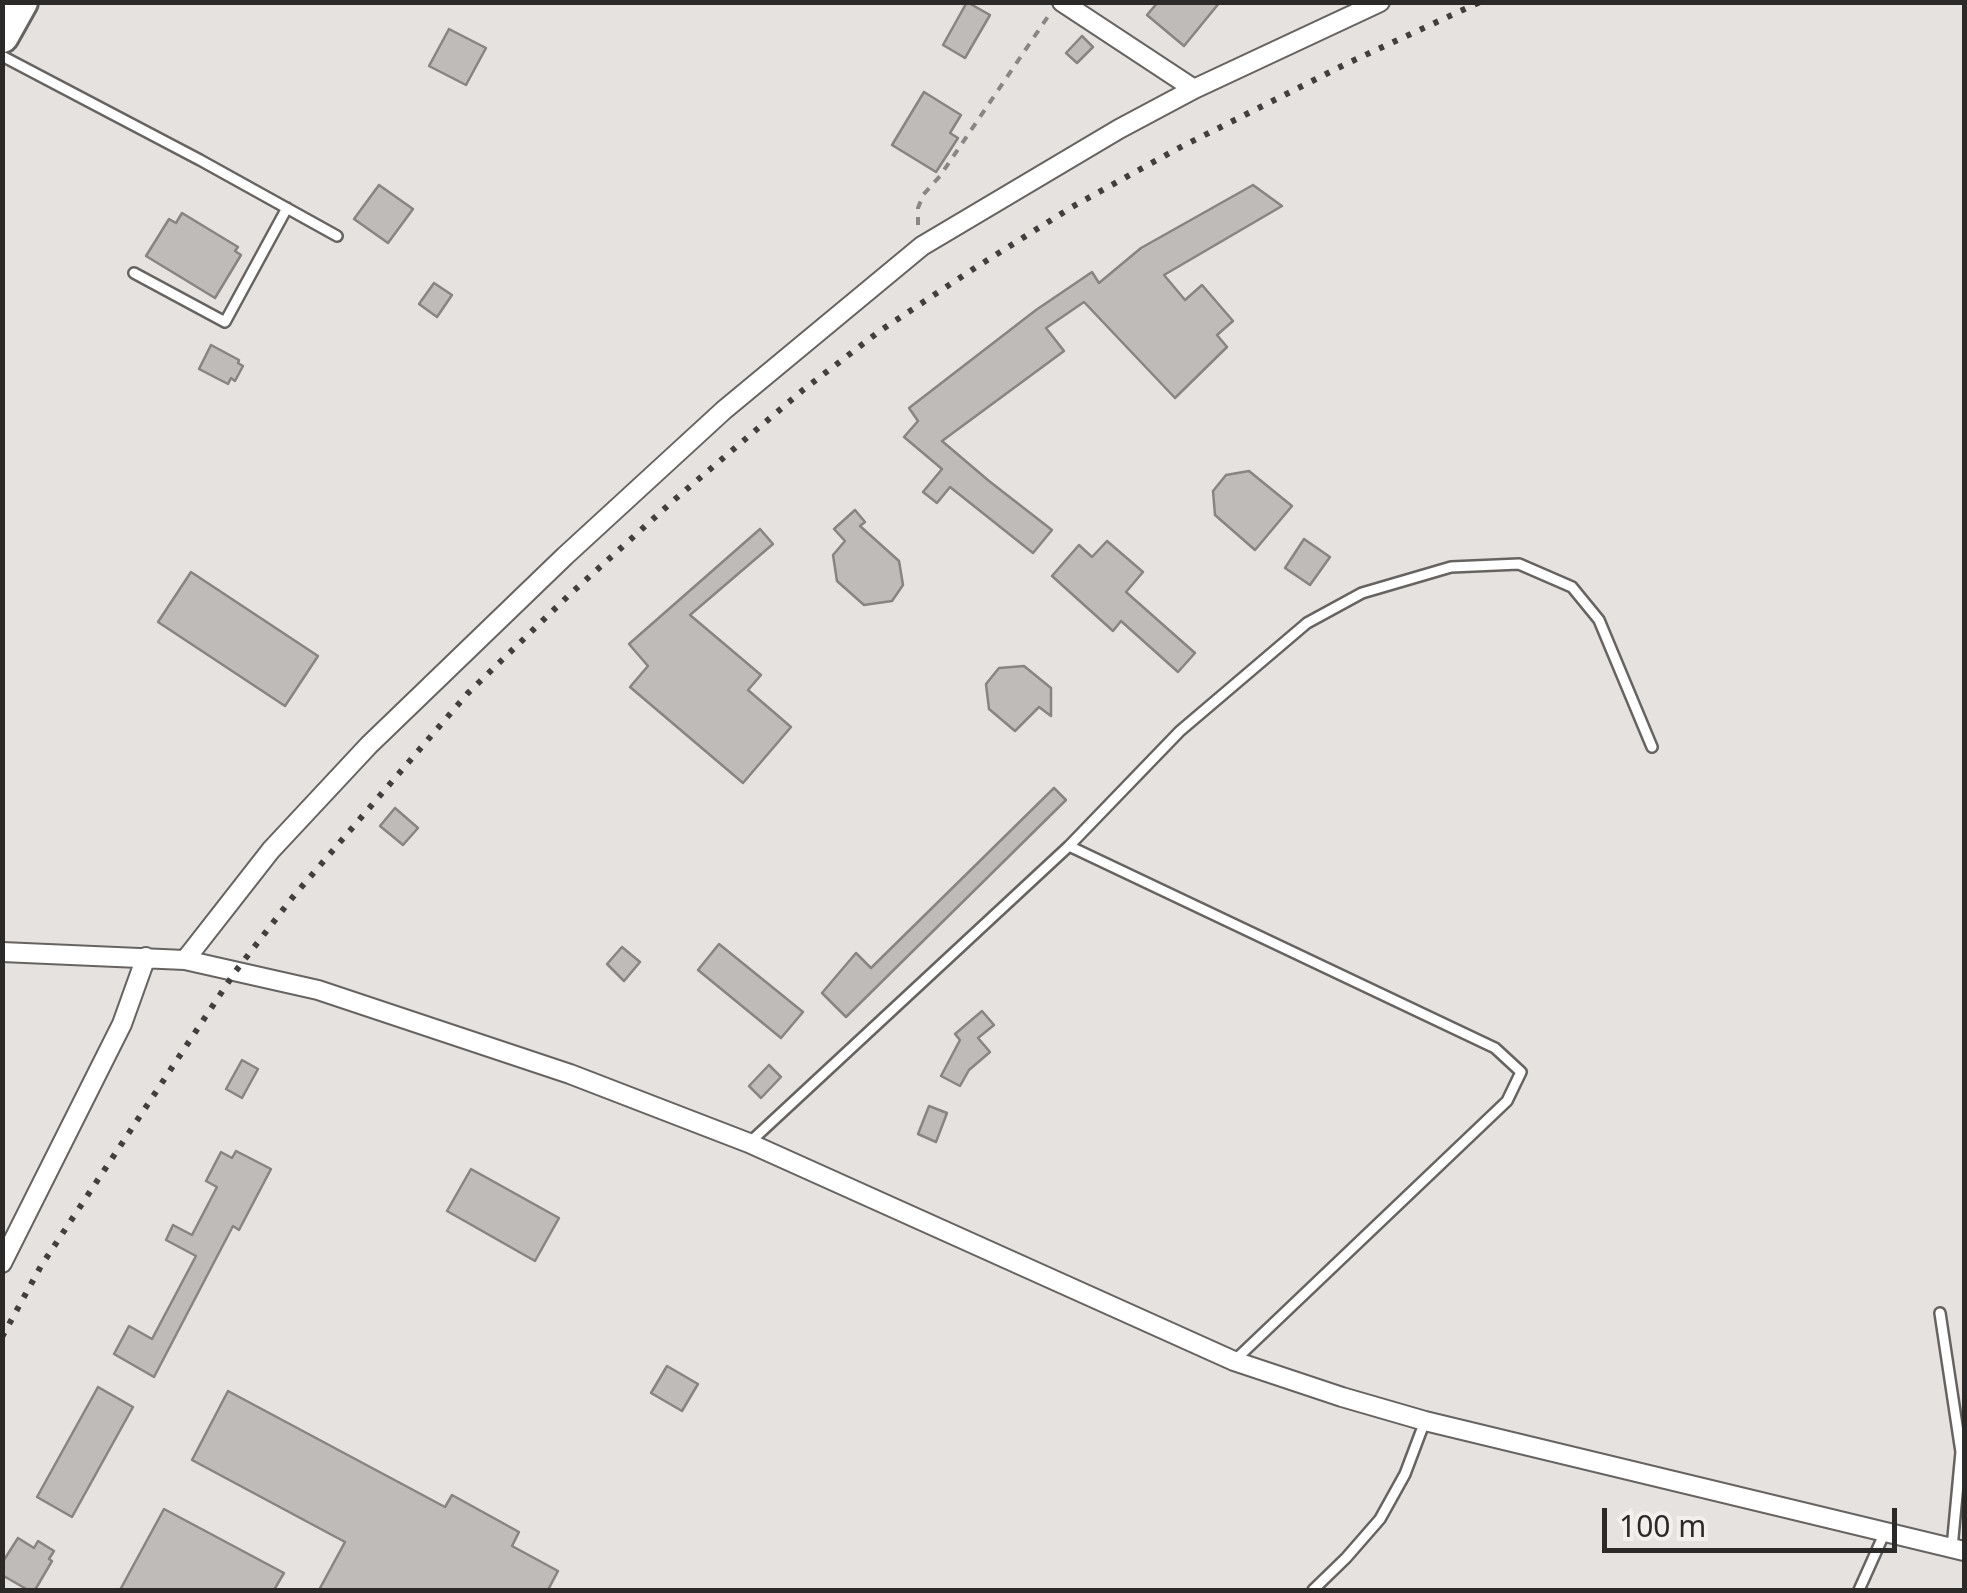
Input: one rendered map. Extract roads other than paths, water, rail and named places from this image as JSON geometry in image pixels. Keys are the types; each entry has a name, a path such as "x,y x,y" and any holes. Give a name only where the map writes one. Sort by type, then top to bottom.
{"highway":[{"path":"2,36 21,2"}],"street":[{"path":"1059,2 1194,88"},
{"path":"185,960 271,850 397,718 724,410 922,246 1194,88 1380,2"},
{"path":"2,952 185,960 318,990 570,1074 749,1143 1234,1361 1342,1398 1958,1549"},
{"path":"2,1264 122,1024 146,957"}],"lane":[{"path":"2,56 336,236"},
{"path":"134,272 225,322 287,208"},
{"path":"749,1143 1070,846 1180,731 1307,622 1362,593 1452,567 1519,564 1572,586 1599,620 1652,747"},
{"path":"1070,846 1495,1048 1520,1072 1507,1101 1234,1361"},
{"path":"1940,1313 1961,1452 1958,1549"},
{"path":"1313,1590 1380,1519 1426,1421"},
{"path":"1859,1590 1885,1532"}],"railway":[{"path":"2,1337 41,1266 235,972 292,898 468,693 674,500 803,390 881,330 1072,207 1348,63 1480,2"}]}
